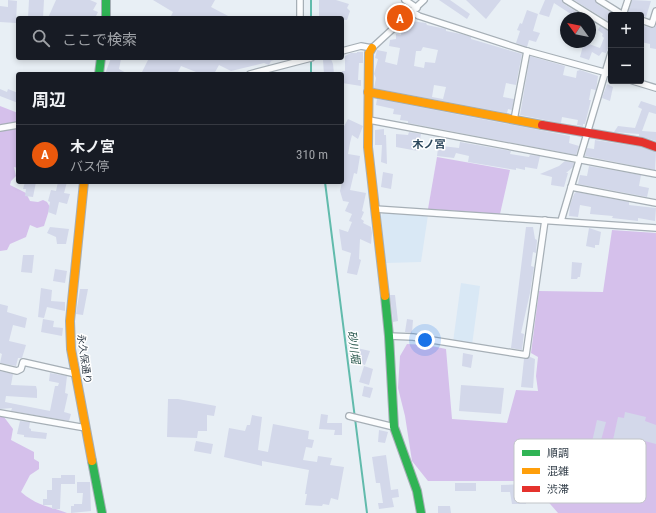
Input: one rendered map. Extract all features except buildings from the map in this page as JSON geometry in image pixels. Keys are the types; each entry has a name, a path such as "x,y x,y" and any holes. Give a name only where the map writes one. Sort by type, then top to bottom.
{"street":[{"path":"106,0 106,16"},
{"path":"300,0 300,16"},
{"path":"405,0 419,16 526,50 608,73"},
{"path":"421,513 417,491 394,427 388,336 368,147 368,92 369,53 372,48 424,0"},
{"path":"566,0 608,26"},
{"path":"599,0 618,12"},
{"path":"624,12 628,0"},
{"path":"644,21 652,24 656,11"},
{"path":"344,50 361,46 372,48"},
{"path":"514,120 526,50"},
{"path":"99,72 101,60"},
{"path":"257,72 301,60"},
{"path":"561,221 608,62"},
{"path":"643,84 656,88"},
{"path":"368,92 514,120 642,142 656,147"},
{"path":"368,120 656,174"},
{"path":"0,128 16,125"},
{"name":"永久保通り","path":"84,184 70,321 71,349 102,513"},
{"path":"571,187 656,203"},
{"path":"375,209 656,228"},
{"path":"388,336 413,337 526,355 545,220"},
{"path":"0,367 17,371 21,368 23,362 76,374"},
{"path":"0,413 86,428"},
{"path":"349,416 394,427"}],"shaded area":[{"path":"0,106 16,112 16,168 14,167 16,176 11,181 10,185 26,193 30,201 38,202 43,200 47,202 50,207 44,226 37,228 30,225 26,237 10,244 7,250 0,251"},
{"path":"437,157 510,170 500,214 428,209"},
{"path":"384,212 428,215 421,262 386,263 381,216"},
{"path":"612,230 656,233 656,513 558,513 549,503 646,503 646,439 514,439 514,481 428,481 412,461 405,416 398,388 400,356 407,344 427,345 446,349 452,419 507,423 516,390 538,391 536,376 538,357 531,353 539,291 603,292"},
{"path":"461,283 480,286 472,345 453,342"},
{"path":"0,417 4,417 13,429 11,440 34,452 34,459 39,462 39,469 30,475 21,492 38,503 67,513 0,513"}],"waterway":[{"name":"砂川堀","path":"311,0 311,16"},
{"name":"砂川堀","path":"311,60 311,72"},
{"name":"砂川堀","path":"325,184 367,513"}],"traffic: fast":[{"path":"106,0 106,16"},
{"path":"99,72 101,60"},
{"path":"385,296 389,336 394,427 417,491 421,513"},
{"path":"92,461 102,513"}],"traffic: slow":[{"path":"372,48 369,53 368,147 385,296"},
{"path":"368,92 542,125"},
{"path":"84,184 70,321 71,349 92,461"}],"traffic: jam":[{"path":"542,125 642,142 656,147"}],"place":[{"name":"木ノ宮","path":"400,18"}],"district":[{"name":"木ノ宮","path":"429,144"}]}
